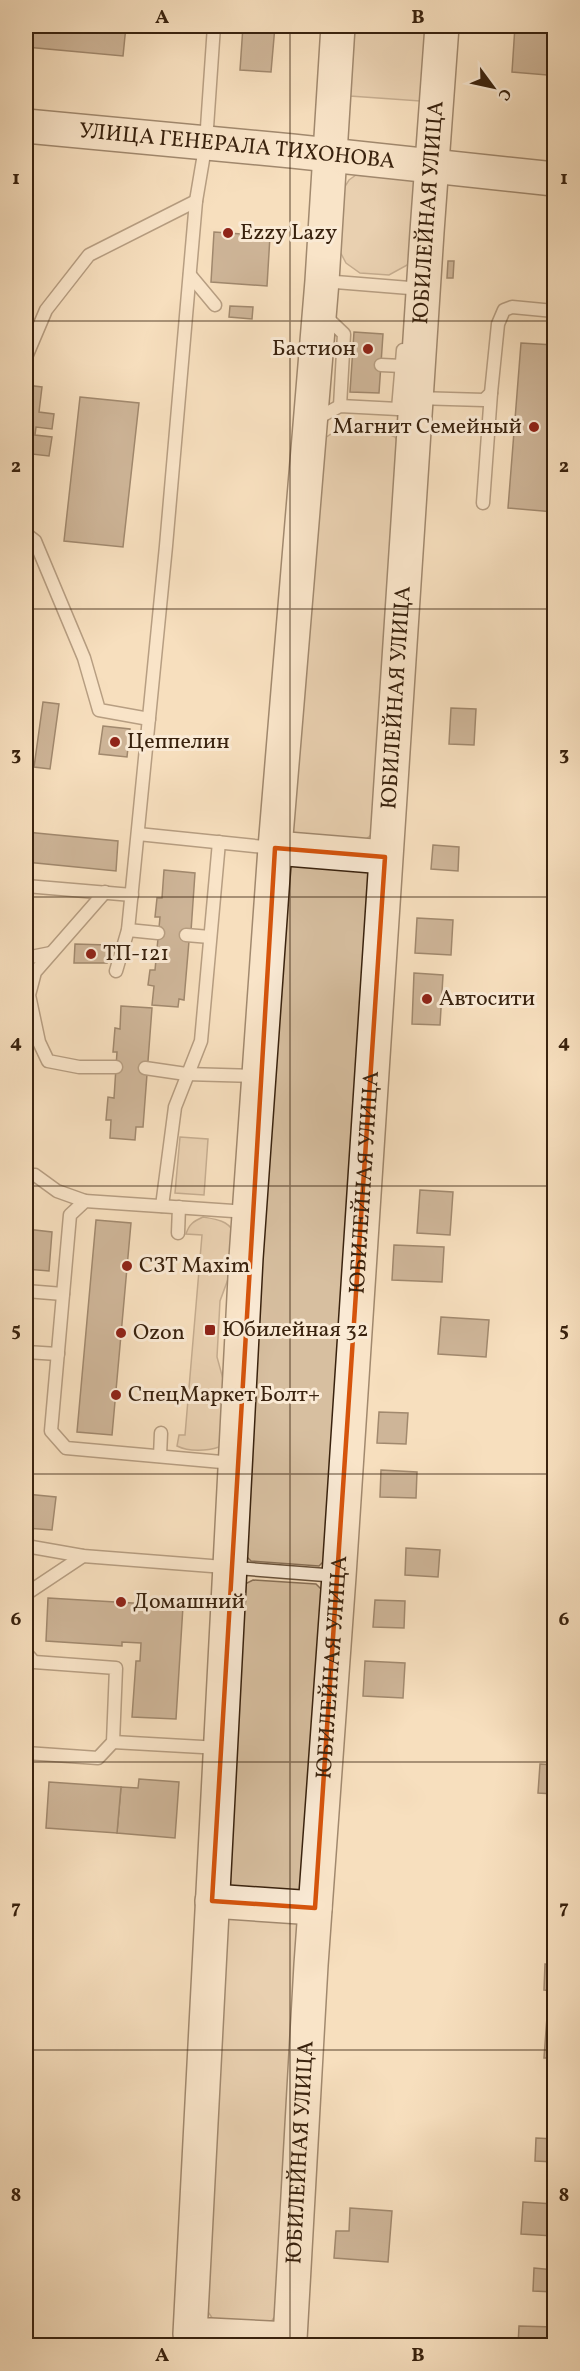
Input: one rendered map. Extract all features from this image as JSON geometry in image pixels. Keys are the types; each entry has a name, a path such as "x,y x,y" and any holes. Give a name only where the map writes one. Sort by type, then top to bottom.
{"main road":[{"path":"289,2342 190,2334 249,1212 275,848 321,296 338,26"},
{"name":"ЮБИЛЕЙНАЯ УЛИЦА","path":"289,2342 315,1908 339,1576 385,857 407,403 433,166 442,26"},
{"name":"УЛИЦА ГЕНЕРАЛА ТИХОНОВА","path":"26,126 555,178"},
{"path":"275,848 385,857"},
{"path":"212,1901 315,1908"}],"lane":[{"path":"116,971 128,930 132,895 196,201 206,142 214,26"},
{"path":"26,357 46,310 63,284 89,255 196,201"},
{"path":"190,275 215,305"},
{"path":"321,296 415,315 402,366 407,403"},
{"path":"321,296 344,334 347,363 340,406"},
{"path":"483,503 498,324 504,310 512,307 555,310"},
{"path":"381,365 402,366"},
{"path":"310,422 340,406 477,401 488,398 491,393"},
{"path":"26,534 35,541 84,658 99,710 149,719"},
{"path":"138,834 275,848"},
{"path":"162,1206 175,1107 186,1074 201,1041 219,842"},
{"path":"26,886 132,895"},
{"path":"105,892 35,972 29,995 39,1042 48,1061 79,1067 116,1067"},
{"path":"128,930 158,933"},
{"path":"186,935 210,937"},
{"path":"26,958 51,953"},
{"path":"145,1068 186,1074 259,1076"},
{"path":"26,1176 35,1175 57,1191 85,1201 249,1212"},
{"path":"85,1201 70,1215 51,1431 66,1448 236,1463"},
{"path":"178,1233 179,1207"},
{"path":"26,1291 63,1294"},
{"path":"26,1352 58,1354"},
{"path":"160,1456 161,1433"},
{"path":"26,1546 83,1556 339,1576"},
{"path":"26,1594 83,1556"},
{"path":"26,1653 34,1662 116,1668 112,1742 98,1758 26,1753"},
{"path":"112,1742 221,1748"}],"highlighted area":[{"path":"275,848 385,857 315,1908 212,1901"}],"shaded area":[{"path":"355,26 426,26 420,101 350,96"},
{"path":"356,175 416,180 409,264 389,275 360,273 346,263 338,248 344,188"},
{"path":"334,432 386,433 395,437 399,445 371,835 361,843 296,838 291,828 325,438"},
{"path":"296,859 361,864 372,875 326,1559 319,1566 251,1561 242,1552 285,869"},
{"path":"180,1137 208,1139 204,1195 175,1193"},
{"path":"203,1217 224,1222 233,1231 231,1271 220,1301 217,1357 226,1390 222,1441 219,1447 198,1450 177,1446 179,1435 185,1435 202,1235 186,1234 192,1223"},
{"path":"253,1580 316,1584 324,1592 304,1888 295,1895 234,1891 228,1882 243,1585"},
{"path":"227,1911 299,1918 278,2312 268,2326 215,2322 206,2309"}],"building":[{"path":"26,26 126,26 123,56 26,47"},
{"path":"243,26 275,26 271,72 240,70"},
{"path":"515,26 550,26 547,75 512,72"},
{"path":"214,232 270,236 267,286 211,282"},
{"path":"448,261 454,261 453,278 447,278"},
{"path":"230,306 253,307 252,319 229,317"},
{"name":"Бастион","path":"354,332 383,334 379,393 350,392"},
{"name":"Магнит Семейный","path":"521,343 554,345 554,512 508,508"},
{"path":"26,385 42,387 39,412 54,414 52,429 36,427 35,435 52,437 49,456 32,454 26,505"},
{"path":"80,397 139,403 123,547 64,541"},
{"path":"26,596 33,597 26,636"},
{"path":"43,702 59,704 50,769 34,767"},
{"path":"451,708 476,709 474,745 449,744"},
{"name":"Цеппелин","path":"103,726 130,729 127,757 99,754"},
{"path":"26,832 118,841 116,871 26,862"},
{"path":"433,845 459,847 458,871 431,869"},
{"path":"164,870 195,873 191,931 186,930 185,941 189,941 184,1000 179,999 178,1007 152,1005 154,986 148,985 150,970 155,970 160,917 155,917 157,898 162,898"},
{"path":"417,918 453,920 451,955 415,953"},
{"name":"ТП-121","path":"75,944 107,945 107,963 74,963"},
{"name":"Автосити","path":"414,973 443,975 440,1025 412,1024"},
{"path":"121,1006 152,1008 143,1127 136,1127 135,1140 110,1138 111,1120 106,1120 108,1097 114,1098 117,1052 113,1052 115,1028 120,1029"},
{"path":"420,1190 453,1192 450,1235 417,1233"},
{"path":"96,1220 131,1223 112,1435 77,1432"},
{"path":"26,1229 52,1232 49,1271 26,1269"},
{"path":"394,1245 444,1247 442,1282 392,1280"},
{"path":"441,1317 489,1320 486,1357 438,1354"},
{"path":"379,1412 408,1413 406,1444 377,1443"},
{"path":"381,1470 417,1472 416,1498 380,1497"},
{"path":"26,1494 56,1497 52,1530 26,1528"},
{"path":"406,1548 440,1550 438,1577 405,1575"},
{"path":"48,1598 183,1606 176,1719 132,1717 136,1661 140,1661 141,1643 122,1642 122,1646 46,1641"},
{"path":"375,1600 405,1601 404,1628 373,1627"},
{"path":"365,1661 405,1663 403,1698 363,1696"},
{"path":"552,1702 554,1702 554,1734 550,1734"},
{"path":"540,1764 554,1765 554,1794 538,1793"},
{"path":"139,1779 179,1782 175,1838 117,1833 121,1787 138,1788"},
{"path":"49,1782 121,1787 117,1833 46,1828"},
{"path":"545,1964 554,1965 554,1991 544,1990"},
{"path":"547,2017 554,2018 554,2058 544,2058"},
{"path":"549,2078 554,2078 554,2105 547,2105"},
{"path":"536,2138 554,2139 554,2162 535,2161"},
{"path":"523,2202 554,2204 554,2236 521,2234"},
{"path":"350,2208 392,2211 388,2262 334,2258 336,2231 349,2231"},
{"path":"534,2268 554,2270 554,2292 533,2291"},
{"path":"519,2326 554,2327 554,2346 518,2346"}],"place":[{"name":"Ezzy Lazy","path":"228,233"},
{"name":"Бастион","path":"368,349"},
{"name":"Магнит Семейный","path":"534,427"},
{"name":"Цеппелин","path":"115,742"},
{"name":"ТП-121","path":"91,954"},
{"name":"Автосити","path":"427,999"},
{"name":"СЗТ Maxim","path":"127,1266"},
{"name":"Юбилейная 32","path":"210,1330"},
{"name":"Ozon","path":"121,1333"},
{"name":"СпецМаркет Болт+","path":"116,1395"},
{"name":"Домашний","path":"121,1602"}]}
